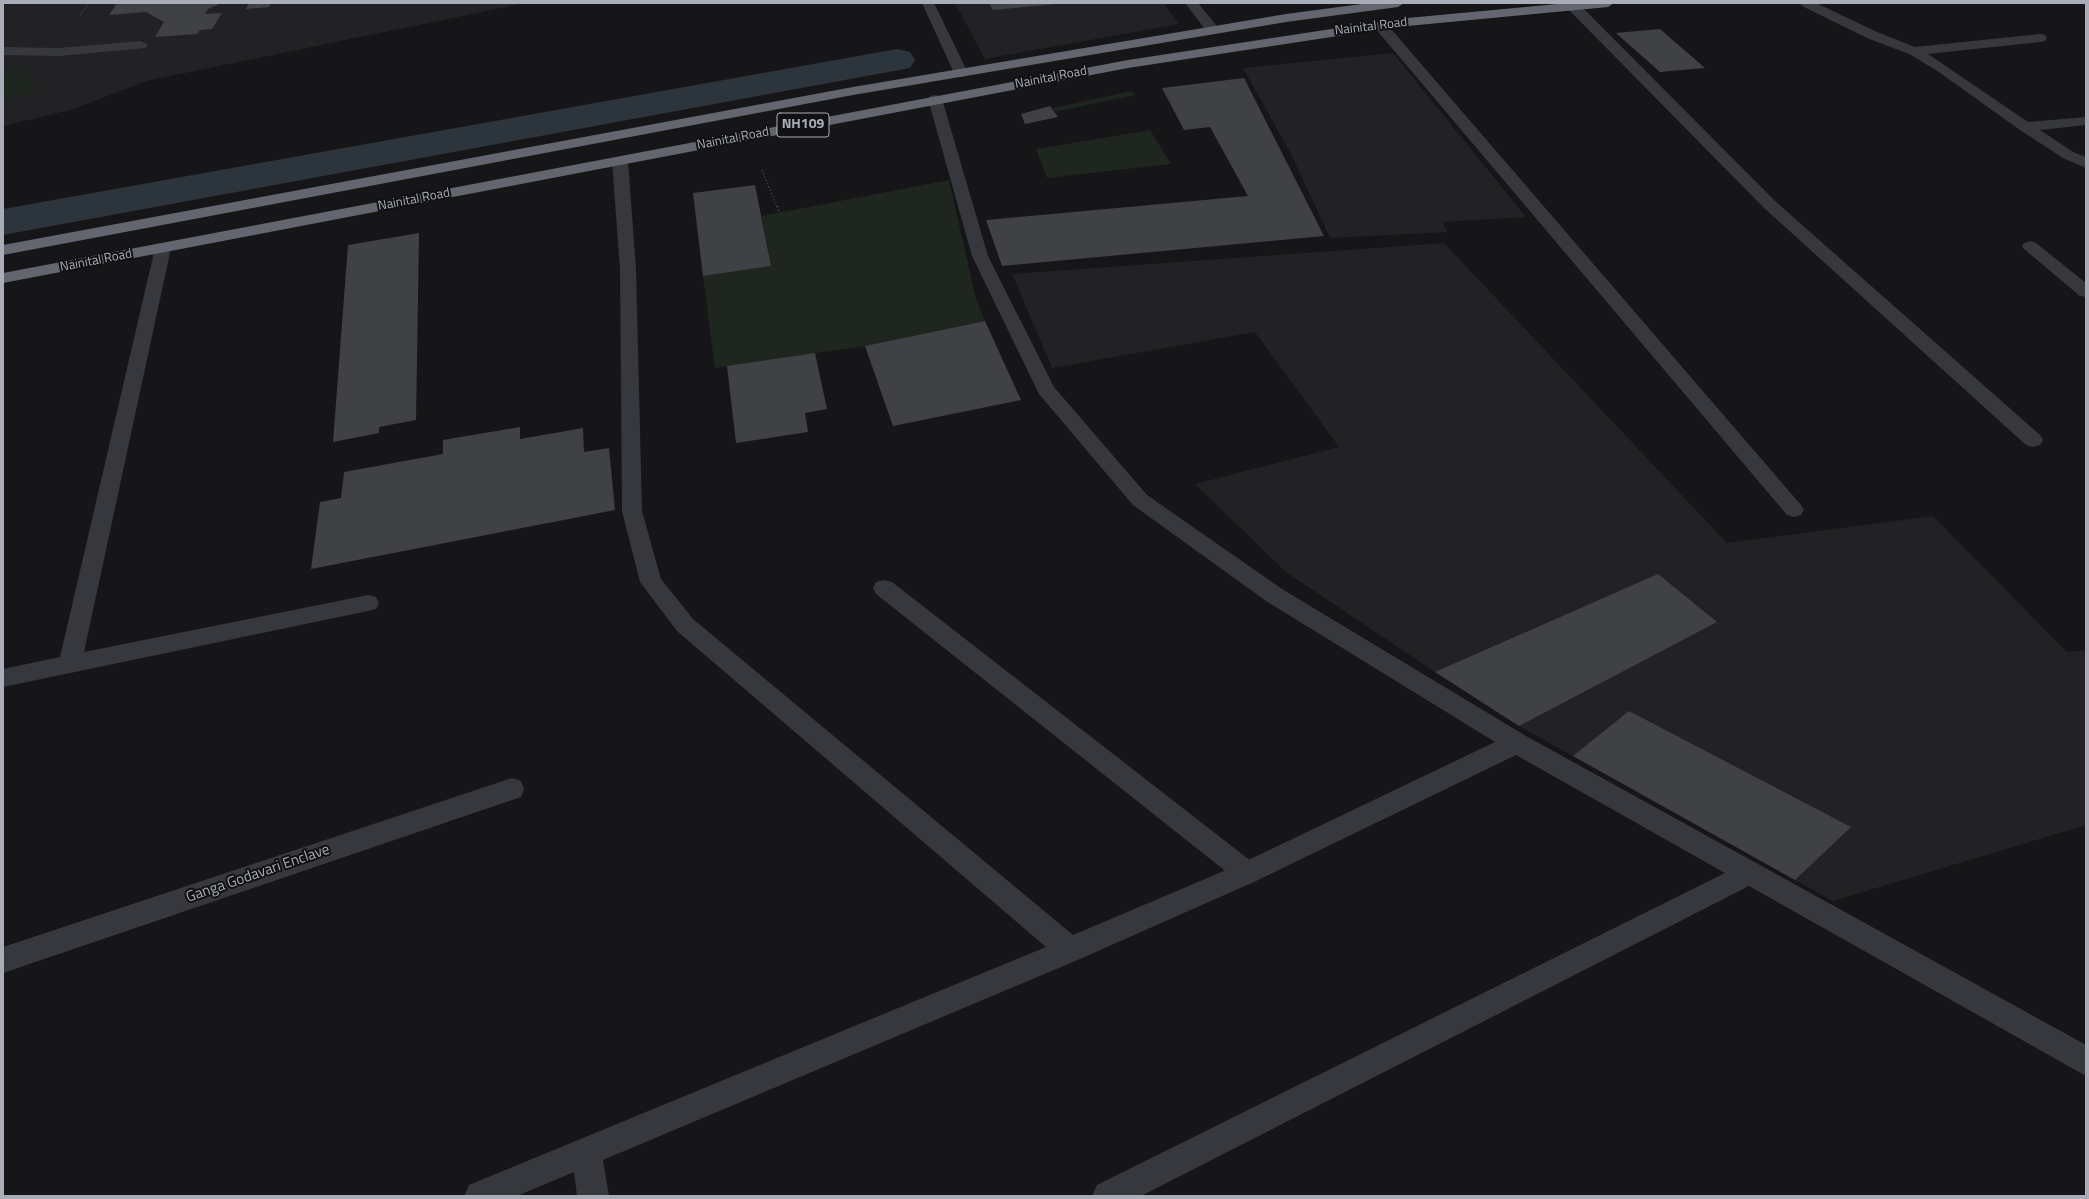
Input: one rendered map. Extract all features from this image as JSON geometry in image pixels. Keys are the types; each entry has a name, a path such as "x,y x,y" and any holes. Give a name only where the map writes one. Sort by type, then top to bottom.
{"highway":[{"name":"Nainital Road","path":"3,250 814,98 1286,18 1398,3"},
{"name":"Nainital Road","path":"3,278 620,161 935,99 1128,64 1380,25 1608,3"},
{"path":"1011,64 1024,83"},
{"path":"961,73 972,93"},
{"path":"924,79 935,99"}],"street":[{"path":"928,3 961,73"},
{"path":"1191,3 1213,30"},
{"path":"1806,3 1872,35 1914,51 1941,67 2025,127 2068,155 2086,163"},
{"path":"1574,6 1769,204 2033,440"},
{"path":"1380,25 1794,510"},
{"path":"1914,51 2040,38"},
{"path":"3,51 59,52 141,44"},
{"path":"935,99 980,256 1046,390 1140,500 1274,595 1517,743 2086,1060"},
{"path":"2025,127 2086,121"},
{"path":"620,161 628,269 632,511 651,582 685,625 1070,950"},
{"path":"2030,246 2086,292"},
{"path":"70,664 163,248"},
{"path":"884,588 1247,873"},
{"path":"3,678 368,603"},
{"path":"480,1196 1070,950 1247,873 1517,743"},
{"name":"Ganga Godavari Enclave","path":"3,960 512,789"},
{"path":"1108,1196 1750,873"},
{"path":"586,1151 593,1196"}],"path":[{"path":"748,136 780,214"}],"shaded area":[{"path":"3,3 517,3 516,5 146,81 74,109 3,126"},
{"path":"955,3 1164,3 1179,24 985,59"},
{"path":"1393,53 1526,217 1443,222 1447,232 1330,238 1291,154 1243,68"},
{"path":"28,65 34,92 3,99 3,71"},
{"path":"1132,91 1135,95 1055,112 1052,108"},
{"path":"1150,130 1171,164 1047,178 1036,149"},
{"path":"949,180 976,299 985,321 865,346 715,368 703,276 771,266 762,216"},
{"path":"1444,243 1727,543 1933,516 2067,652 2086,650 2086,825 1833,901 1519,726 1435,672 1286,572 1195,484 1339,447 1255,332 1052,368 1012,274"}],"building":[{"path":"117,3 222,3 208,9 205,14 222,13 212,29 200,30 197,34 155,37 164,22 146,12 109,15"},
{"path":"249,3 271,3 269,7 246,9"},
{"path":"989,3 1055,3 1056,4 993,10"},
{"path":"1660,29 1705,68 1660,72 1616,33"},
{"path":"1244,78 1324,236 1002,266 986,220 1248,196 1210,127 1184,130 1162,88"},
{"path":"1050,106 1058,117 1025,124 1021,114"},
{"path":"755,185 771,266 703,276 693,193"},
{"path":"419,233 416,420 379,427 379,433 333,442 348,245"},
{"path":"985,321 1021,400 893,426 865,346"},
{"path":"815,353 827,409 805,413 808,432 736,443 727,366"},
{"path":"520,427 520,439 583,428 584,452 609,448 615,510 311,569 320,502 341,498 344,472 443,454 443,440"},
{"path":"1658,574 1717,622 1519,726 1435,672"},
{"path":"1629,711 1851,827 1795,880 1573,756"}],"waterway":[{"path":"3,222 897,60"}]}
